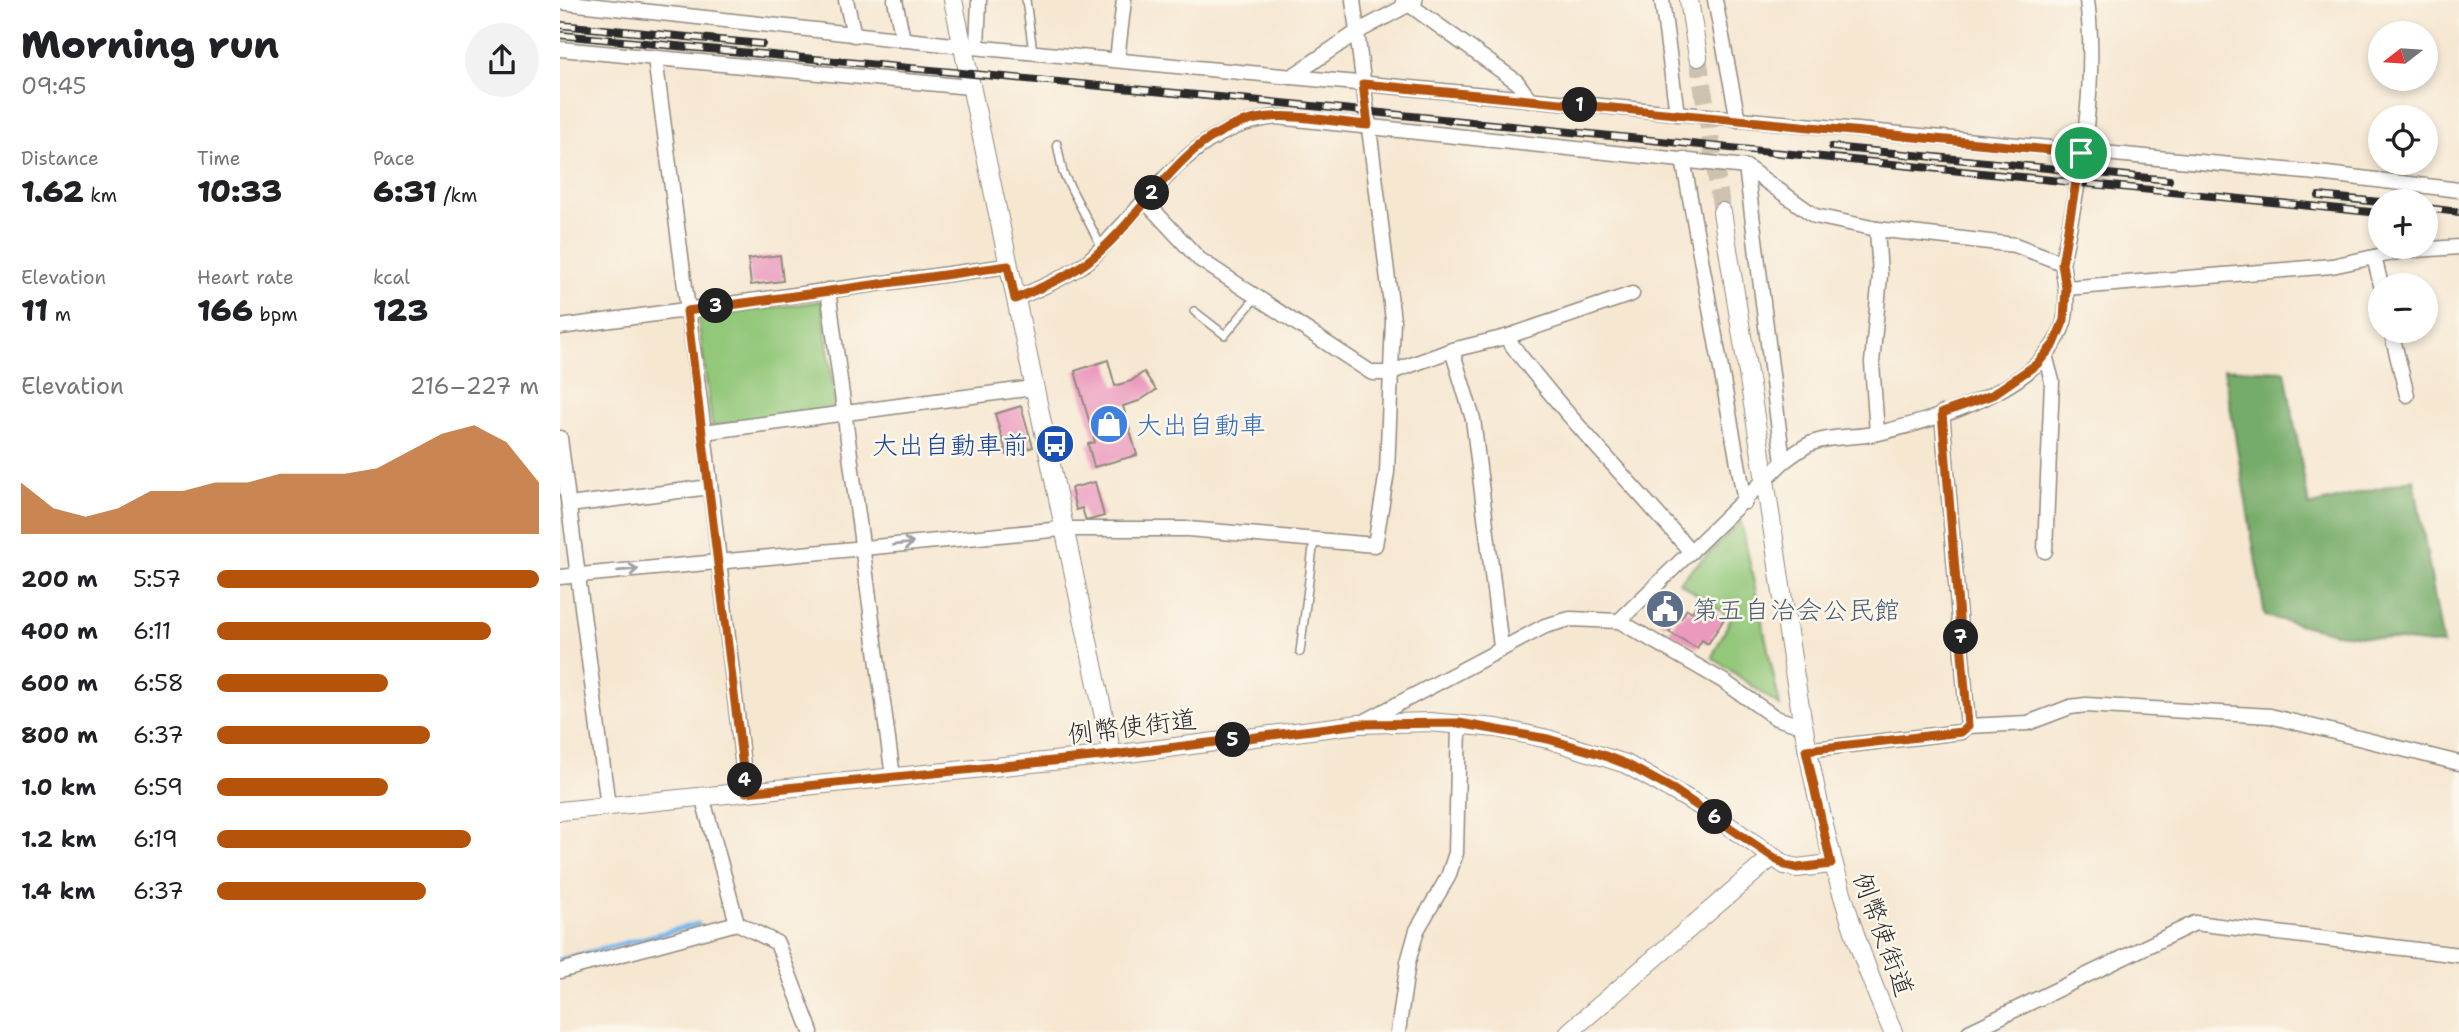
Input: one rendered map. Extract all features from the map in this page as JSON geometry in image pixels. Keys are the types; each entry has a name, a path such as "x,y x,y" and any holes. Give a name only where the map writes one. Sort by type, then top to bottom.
{"street":[{"path":"846,0 854,35"},
{"path":"895,0 903,40"},
{"path":"953,0 970,46"},
{"path":"979,0 970,46 970,87 1112,755"},
{"path":"1117,60 1124,0"},
{"path":"560,576 1062,529 1188,528 1375,545 1387,472 1393,320 1353,0"},
{"path":"1662,0 1677,114"},
{"path":"1689,0 1698,57"},
{"path":"1715,0 1738,120"},
{"path":"1619,621 1745,502 1783,462 1813,442 1877,433 1992,395 2045,355 2054,344 2064,320 2066,288 2062,264 2081,153 2093,46 2087,0"},
{"path":"1291,77 1357,32 1410,1 1517,82 1530,100"},
{"path":"560,2 903,40 2081,153 2327,174 2459,190"},
{"path":"560,50 970,87"},
{"path":"655,58 704,432 746,792"},
{"path":"1015,299 1064,276 1101,247 1200,145 1225,129 1243,122 1277,117 1746,167 1815,216 1877,229 2015,245 2062,264"},
{"path":"1683,159 1745,502"},
{"path":"1746,167 1783,462"},
{"path":"1145,201 1199,258 1372,373 1389,373 1452,351 1506,337 1632,293"},
{"path":"1722,212 1806,750 1831,864"},
{"path":"1877,229 1880,275 1871,363 1877,433"},
{"path":"2438,248 2459,247"},
{"path":"2066,288 2332,266 2368,258"},
{"path":"560,327 1008,266"},
{"path":"828,290 892,777"},
{"path":"1506,337 1542,386 1557,398 1567,415 1588,434 1691,552"},
{"path":"2395,343 2407,395"},
{"path":"1452,351 1473,419 1501,647"},
{"path":"2045,355 2052,381 2045,551"},
{"path":"704,432 1033,388"},
{"path":"1942,413 1968,726"},
{"path":"560,438 608,806"},
{"path":"569,505 710,487"},
{"path":"1359,724 1501,647 1570,619 1619,621 1723,681 1776,718 1802,726"},
{"path":"1806,750 1961,732 1968,726 2028,723 2070,707 2087,705 2270,716 2459,763"},
{"path":"1398,1032 1408,962 1417,930 1448,877 1456,853 1459,723"},
{"name":"例幣使街道","path":"560,811 1112,755 1359,724 1459,723 1548,739 1626,764 1700,806 1771,859 1797,868 1831,864 1867,972 1893,1032"},
{"path":"702,796 737,923"},
{"path":"1569,1032 1771,859"},
{"path":"560,971 737,923 777,943 811,1032"},
{"path":"1969,1032 2195,923 2459,955"}],"lane":[{"path":"1026,0 1033,52"},
{"path":"1057,144 1063,173 1101,247"},
{"path":"1194,311 1226,335 1257,295"},
{"path":"1300,652 1314,540"}],"green space":[{"path":"822,301 836,410 712,426 698,318"},
{"path":"2224,369 2285,371 2309,506 2414,479 2443,645 2335,633 2265,616"},
{"path":"1741,522 1780,706 1712,657 1731,618 1679,582"}],"building":[{"path":"780,255 783,281 751,285 748,259"},
{"name":"大出自動車","path":"1108,360 1115,386 1131,381 1144,372 1156,390 1139,401 1123,406 1137,455 1094,467 1088,444 1095,442 1075,371"},
{"path":"1021,406 1033,447 1007,455 995,414"},
{"path":"1095,482 1104,516 1086,521 1082,508 1076,510 1071,488"},
{"name":"第五自治会公民館","path":"1672,592 1681,600 1677,604 1680,608 1665,625 1649,611 1666,593 1668,595"},
{"path":"1695,607 1706,618 1711,610 1724,619 1708,644 1702,640 1697,648 1669,632 1678,616 1681,618 1687,609 1692,612"}],"waterway":[{"path":"560,960 698,924"}],"tunnel":[{"path":"1698,57 1722,212"}],"railway":[{"path":"560,25 762,44"},
{"path":"560,35 1292,104 2368,212"},
{"path":"1832,147 2169,180"},
{"path":"2319,196 2368,201"},
{"path":"2438,209 2459,212"}],"place":[{"name":"大出自動車","path":"1109,424"},
{"name":"大出自動車前","path":"1055,444"},
{"name":"第五自治会公民館","path":"1665,609"}],"route":[{"path":"1363,84 2081,153 2062,264 2066,288 2064,320 2054,344 2037,364 1992,395 1942,413 1968,726 1961,732 1806,750 1831,864 1797,868 1771,859 1674,790 1626,764 1600,754 1548,739 1459,723 1359,724 1112,755 746,792 704,432 687,311 1008,266 1015,299 1064,276 1088,261 1176,167 1200,145 1225,129 1243,122 1277,117 1368,125 1363,84"}]}
